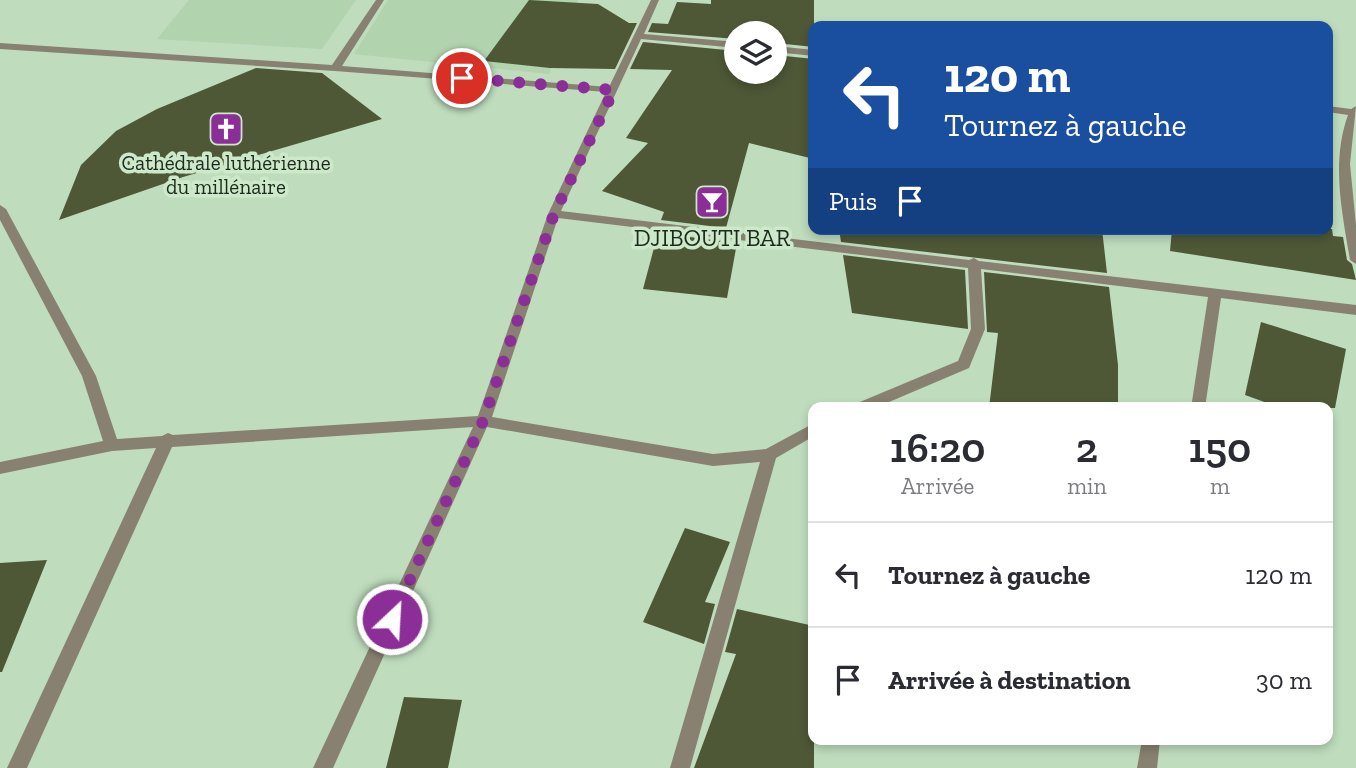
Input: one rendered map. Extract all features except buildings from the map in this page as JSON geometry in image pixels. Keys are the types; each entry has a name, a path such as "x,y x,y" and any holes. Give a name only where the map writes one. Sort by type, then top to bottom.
{"street":[{"path":"335,68 380,0"},
{"path":"323,768 483,421 554,214 655,0"},
{"path":"640,36 724,44"},
{"path":"0,46 614,90"},
{"path":"787,50 808,52"},
{"path":"1333,109 1355,111 1347,147 1346,201 1356,260"},
{"path":"0,209 89,376 111,445"},
{"path":"554,214 974,262 1356,310"},
{"path":"874,402 964,364 978,329 974,262"},
{"path":"1199,402 1215,293"},
{"path":"0,468 111,445 168,439 483,421 713,460 769,455 808,432"},
{"path":"17,768 168,439"},
{"path":"680,768 769,455"},
{"path":"1147,768 1150,745"}],"shaded area":[{"path":"189,0 356,0 322,49 157,39"},
{"path":"388,0 578,0 549,74 354,54"}],"place":[{"name":"Cathédrale luthérienne du millénaire","path":"226,129"},
{"name":"DJIBOUTI BAR","path":"712,202"}],"route":[{"path":"392,619 483,421 554,214 614,90 462,78"}]}
